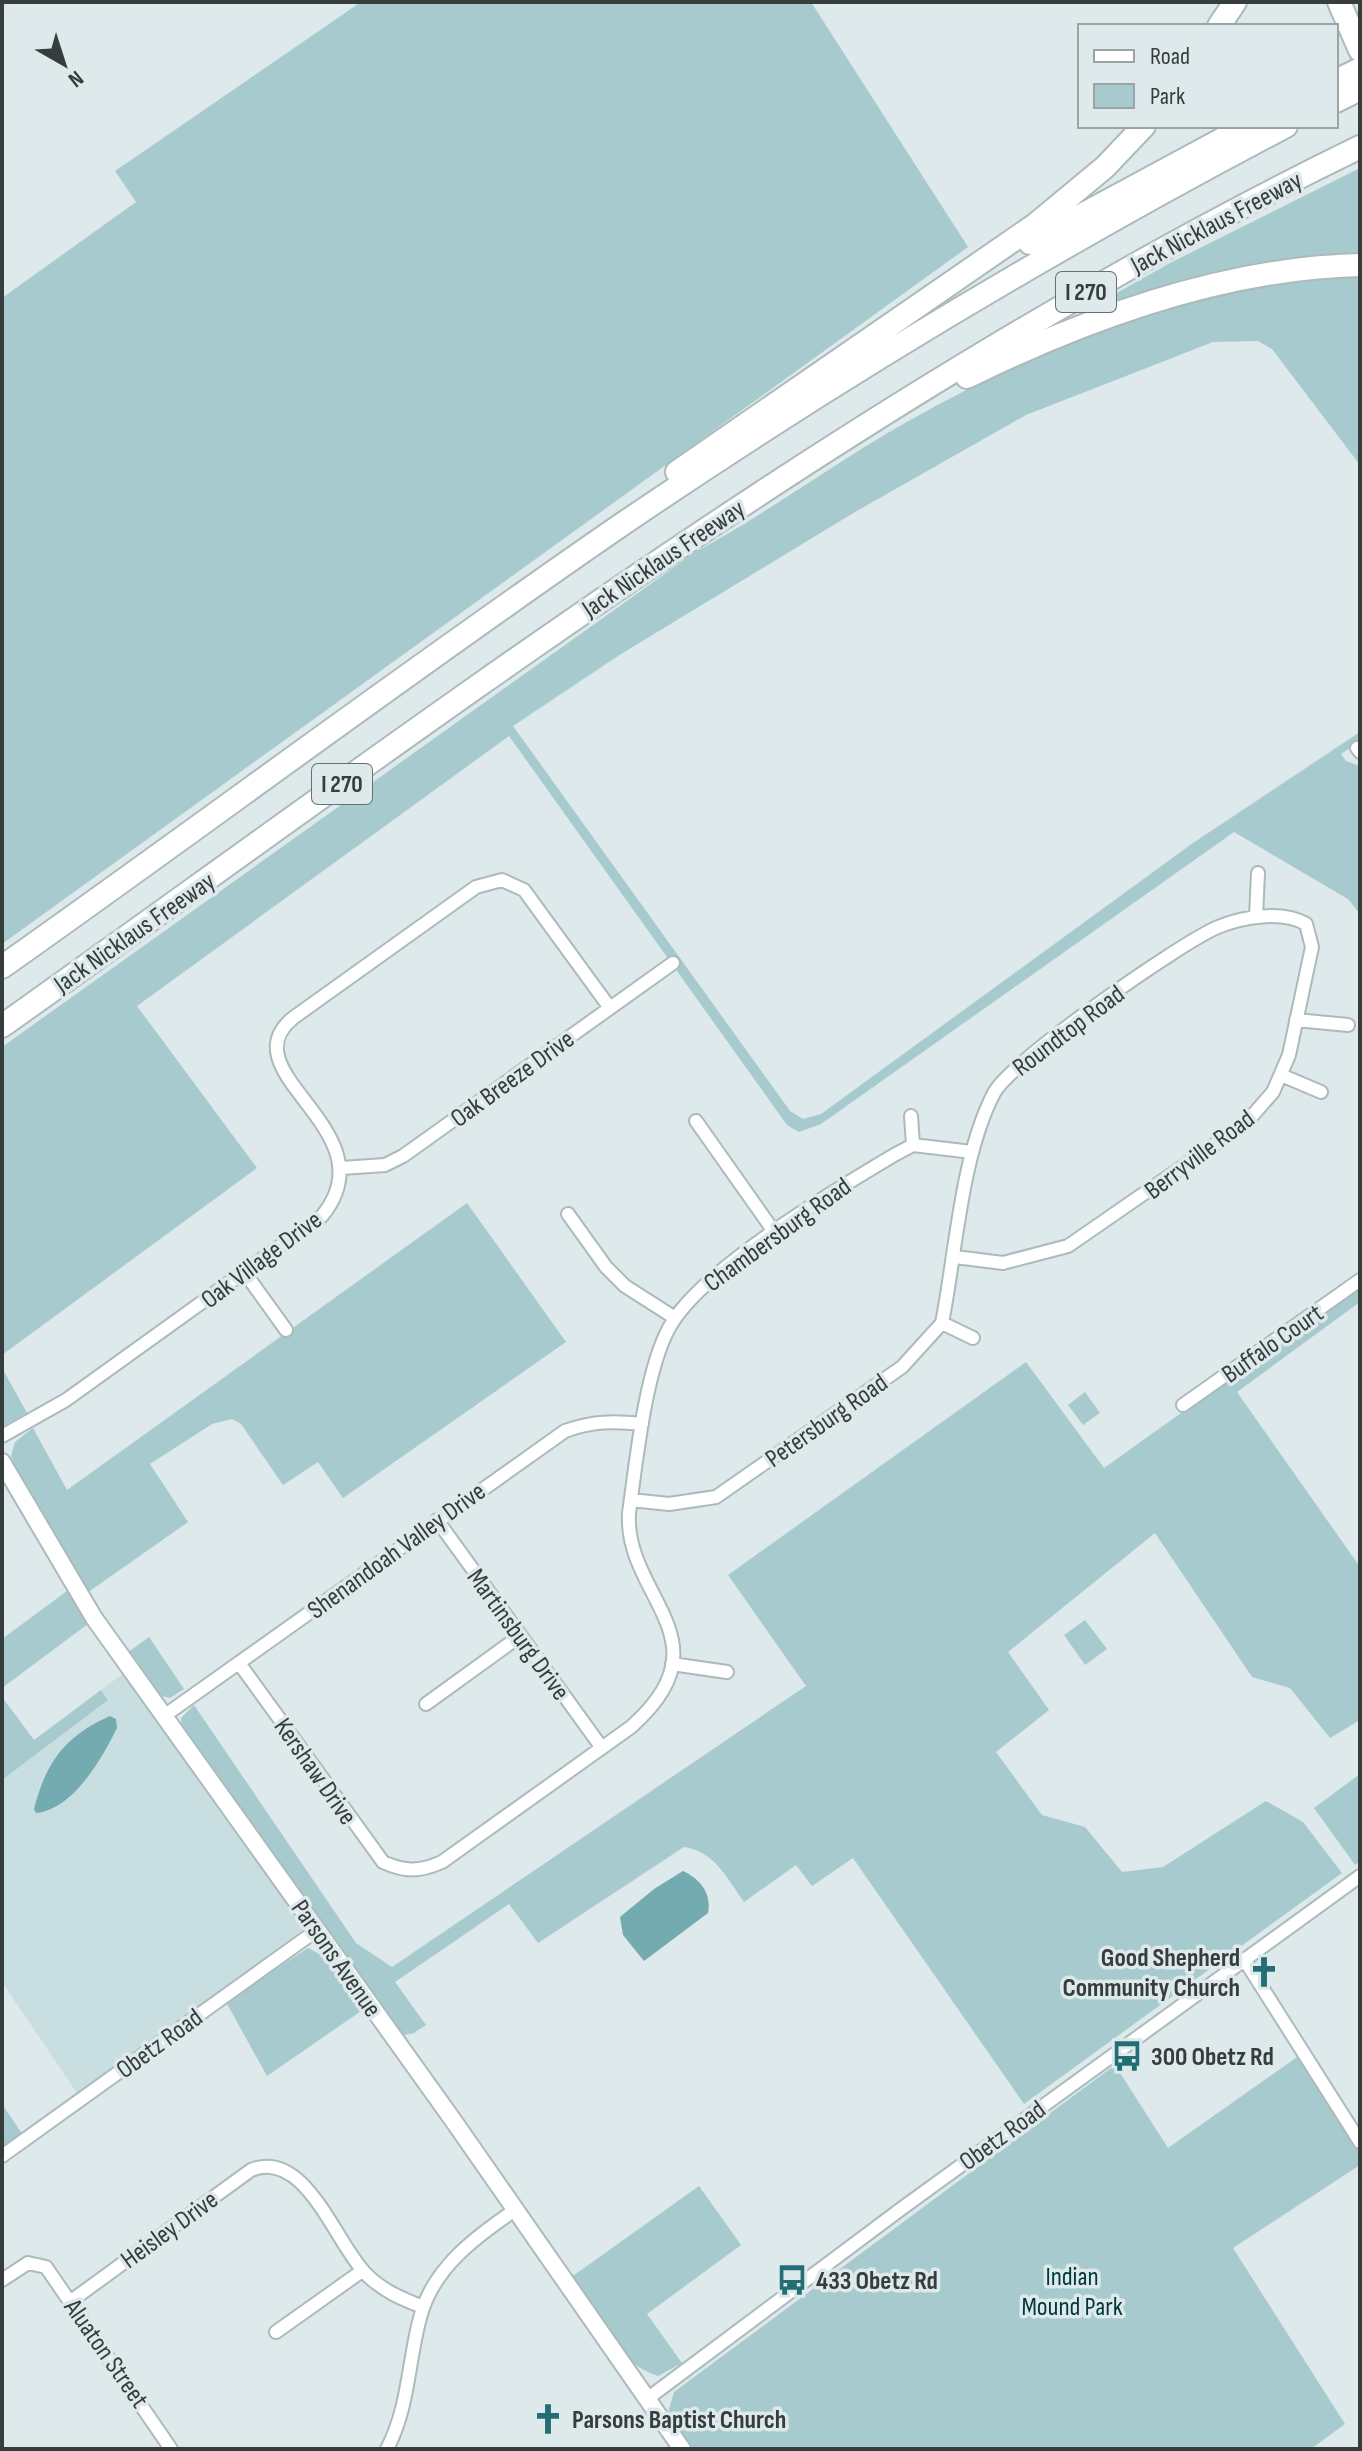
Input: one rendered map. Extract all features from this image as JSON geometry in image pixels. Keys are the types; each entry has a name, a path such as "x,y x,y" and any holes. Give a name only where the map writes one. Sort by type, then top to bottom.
{"highway":[{"path":"1220,24 1235,2"},
{"path":"1342,8 1360,50"},
{"path":"1338,80 1360,69"},
{"path":"1338,100 1360,89"},
{"path":"503,608 701,454 1035,225 1105,167 1142,128"},
{"path":"827,368 998,261 1243,128"},
{"name":"Jack Nicklaus Freeway","path":"2,967 503,608 738,448 935,323 1182,181 1282,128"},
{"name":"Jack Nicklaus Freeway","path":"2,1026 637,575 848,435 1016,332 1152,254 1360,147"},
{"path":"848,435 991,365 1125,312 1294,270 1360,265"}],"street":[{"path":"1256,917 1258,873"},
{"path":"342,1168 336,1145 284,1071 277,1045 283,1028 476,887 502,880 518,886 529,896 610,1008"},
{"name":"Roundtop Road","path":"955,1257 972,1152 995,1090 1009,1072 1189,942 1221,926 1256,917 1287,917 1302,921"},
{"name":"Berryville Road","path":"955,1257 1003,1263 1068,1246 1246,1123 1262,1107 1281,1075 1312,947 1309,930 1302,921"},
{"name":"Oak Breeze Drive","path":"342,1168 385,1165 403,1156 673,963"},
{"path":"1296,1020 1348,1025"},
{"path":"1281,1075 1321,1092"},
{"path":"911,1116 913,1145 972,1152"},
{"path":"696,1121 775,1233"},
{"name":"Chambersburg Road","path":"672,1664 669,1624 633,1553 628,1534 642,1424 668,1330 689,1298 709,1281 852,1180 913,1145"},
{"name":"Oak Village Drive","path":"2,1436 66,1400 322,1216 335,1199 342,1168"},
{"path":"568,1214 606,1267 625,1286 675,1318"},
{"path":"955,1257 942,1323 973,1338"},
{"path":"245,1273 286,1330"},
{"name":"Buffalo Court","path":"1183,1405 1360,1280"},
{"name":"Petersburg Road","path":"631,1500 669,1504 716,1497 902,1367 942,1323"},
{"name":"Shenandoah Valley Drive","path":"164,1716 565,1431 585,1424 613,1421 642,1424"},
{"name":"Parsons Avenue","path":"2,1462 94,1618 682,2449"},
{"name":"Martinsburg Drive","path":"437,1520 602,1748"},
{"path":"426,1704 520,1636"},
{"name":"Kershaw Drive","path":"239,1663 369,1846 383,1862 402,1870 422,1870 442,1862 602,1748"},
{"path":"602,1748 645,1715 661,1690 672,1664 727,1672"},
{"name":"Obetz Road","path":"647,2399 1360,1876"},
{"name":"Obetz Road","path":"2,2156 317,1930"},
{"path":"1244,1959 1360,2142"},
{"name":"Heisley Drive","path":"71,2301 251,2170 270,2165 282,2167 301,2183 362,2271"},
{"path":"387,2449 405,2403 423,2307 443,2273 463,2249 515,2210"},
{"name":"Aluaton Street","path":"2,2280 24,2265 36,2263 48,2269 171,2449"},
{"path":"276,2332 362,2271 388,2292 423,2307"}],"shaded area":[{"path":"124,1673 301,1921 302,1930 79,2096 2,1982 2,1780 108,1700 101,1690"},
{"path":"110,1716 116,1719 117,1728 85,1780 63,1802 36,1813 34,1809 39,1792 60,1752 81,1732"},
{"path":"683,1871 695,1878 706,1893 708,1913 644,1961 623,1935 620,1917 654,1889"}],"green space":[{"path":"361,2 811,2 968,247 2,944 2,298 136,202 115,171"},
{"path":"1360,168 1360,260 1049,331 1170,263"},
{"path":"1360,271 1360,465 1272,349 1258,341 1213,342 1026,415 855,512 621,654 513,726 790,1111 803,1119 821,1114 1193,843 1360,732 1360,742 1341,754 1346,761 1360,766 1360,914 1348,899 1234,832 821,1124 799,1132 787,1125 509,736 137,1006 257,1168 2,1355 2,1047 694,553 891,431 1004,371 1123,321 1204,296 1282,281"},
{"path":"467,1203 566,1342 343,1498 318,1462 283,1485 241,1424 232,1419 212,1424 150,1464 188,1522 87,1593 18,1475 11,1456 15,1442 33,1428 67,1490"},
{"path":"1360,1285 1360,1302 1237,1392 1360,1567 1360,1720 1330,1738 1290,1688 1252,1677 1155,1533 1008,1652 1049,1710 996,1752 1042,1815 1085,1827 1122,1872 1163,1867 1266,1801 1303,1822 1342,1873 1024,2104 853,1858 812,1886 796,1865 744,1902 712,1860 684,1847 538,1943 509,1904 395,1982 426,2025 414,2033 400,2036 182,1731 181,1718 194,1705 356,1943 392,1967 806,1686 728,1575 1026,1362 1104,1468"},
{"path":"2,1368 27,1413 5,1425 2,1425"},
{"path":"1085,1392 1100,1413 1083,1425 1068,1405"},
{"path":"67,1591 88,1624 2,1688 2,1639"},
{"path":"1085,1620 1107,1649 1085,1665 1064,1635"},
{"path":"149,1637 184,1689 170,1698 156,1695 127,1653"},
{"path":"101,1690 108,1700 2,1780 2,1697 34,1740"},
{"path":"1360,1774 1360,1861 1355,1865 1314,1808"},
{"path":"308,1948 331,1960 364,2009 267,2076 226,2002"},
{"name":"Indian Mound Park","path":"1300,2055 1360,2153 1360,2165 1233,2248 1345,2424 1311,2449 690,2449 667,2416 674,2392 1115,2065 1168,2148"},
{"path":"2,2104 23,2135 2,2150"},
{"path":"699,2186 741,2245 647,2314 682,2363 658,2376 643,2370 618,2349 570,2278"}],"place":[{"name":"Good Shepherd Community Church","path":"1264,1972"},
{"name":"300 Obetz Rd","path":"1127,2056"},
{"name":"433 Obetz Rd","path":"792,2280"},
{"name":"Parsons Baptist Church","path":"548,2419"}]}
